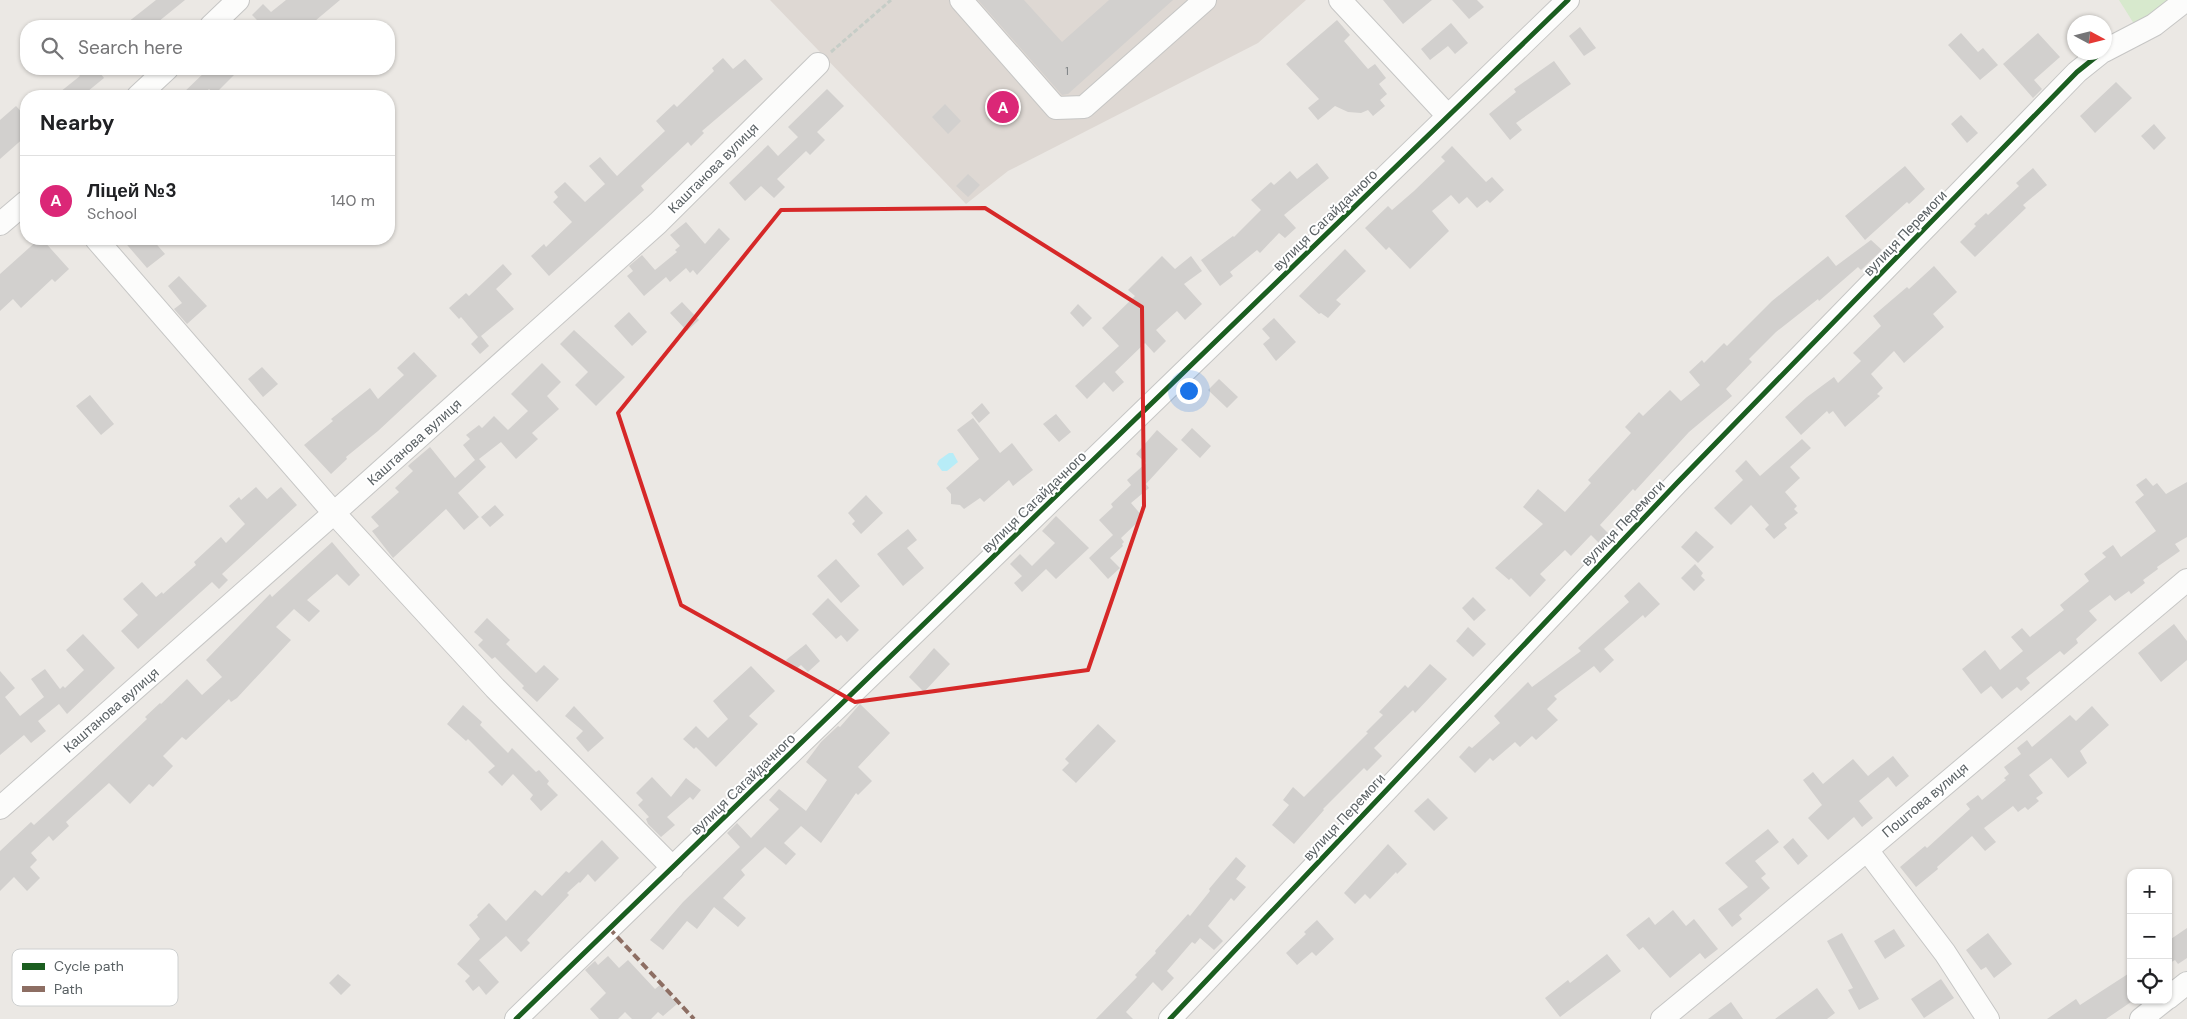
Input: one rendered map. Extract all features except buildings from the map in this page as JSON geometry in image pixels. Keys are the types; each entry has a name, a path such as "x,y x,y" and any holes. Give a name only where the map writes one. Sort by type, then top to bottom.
{"street":[{"path":"217,20 238,0"},
{"path":"962,0 1056,108 1084,106 1205,0"},
{"path":"1340,0 1448,116"},
{"name":"вулиця Сагайдачного","path":"516,1019 1568,0"},
{"name":"вулиця Перемоги","path":"2112,47 2154,25 2186,0"},
{"name":"вулиця Перемоги","path":"1170,1019 1677,483 2078,72 2093,60"},
{"name":"Каштанова вулиця","path":"0,808 658,223 818,64"},
{"path":"144,90 161,75"},
{"path":"0,224 20,207"},
{"path":"101,245 334,513 496,688 673,868"},
{"name":"Поштова вулиця","path":"1662,1019 1867,850 2187,580"},
{"path":"1867,850 1945,953 1988,1019"},
{"path":"2172,995 2187,983"},
{"path":"2142,1019 2160,1004"}],"path":[{"path":"818,64 891,0"}],"highlighted area":[{"path":"985,208 1142,307 1144,506 1088,670 855,702 681,605 618,413 781,210"}],"shaded area":[{"path":"770,0 1306,0 1258,43 1008,171 966,204"}],"green space":[{"path":"2119,0 2177,0 2136,27"}],"water":[{"path":"949,453 953,453 958,462 947,471 942,471 937,464 939,460"}],"marked path":[{"path":"609,928 694,1019"}],"cycle path":[{"path":"516,1019 1568,0"},
{"path":"1170,1019 1677,483 2077,72 2092,60"}],"place":[{"name":"Ліцей №3","path":"1003,107"}]}
